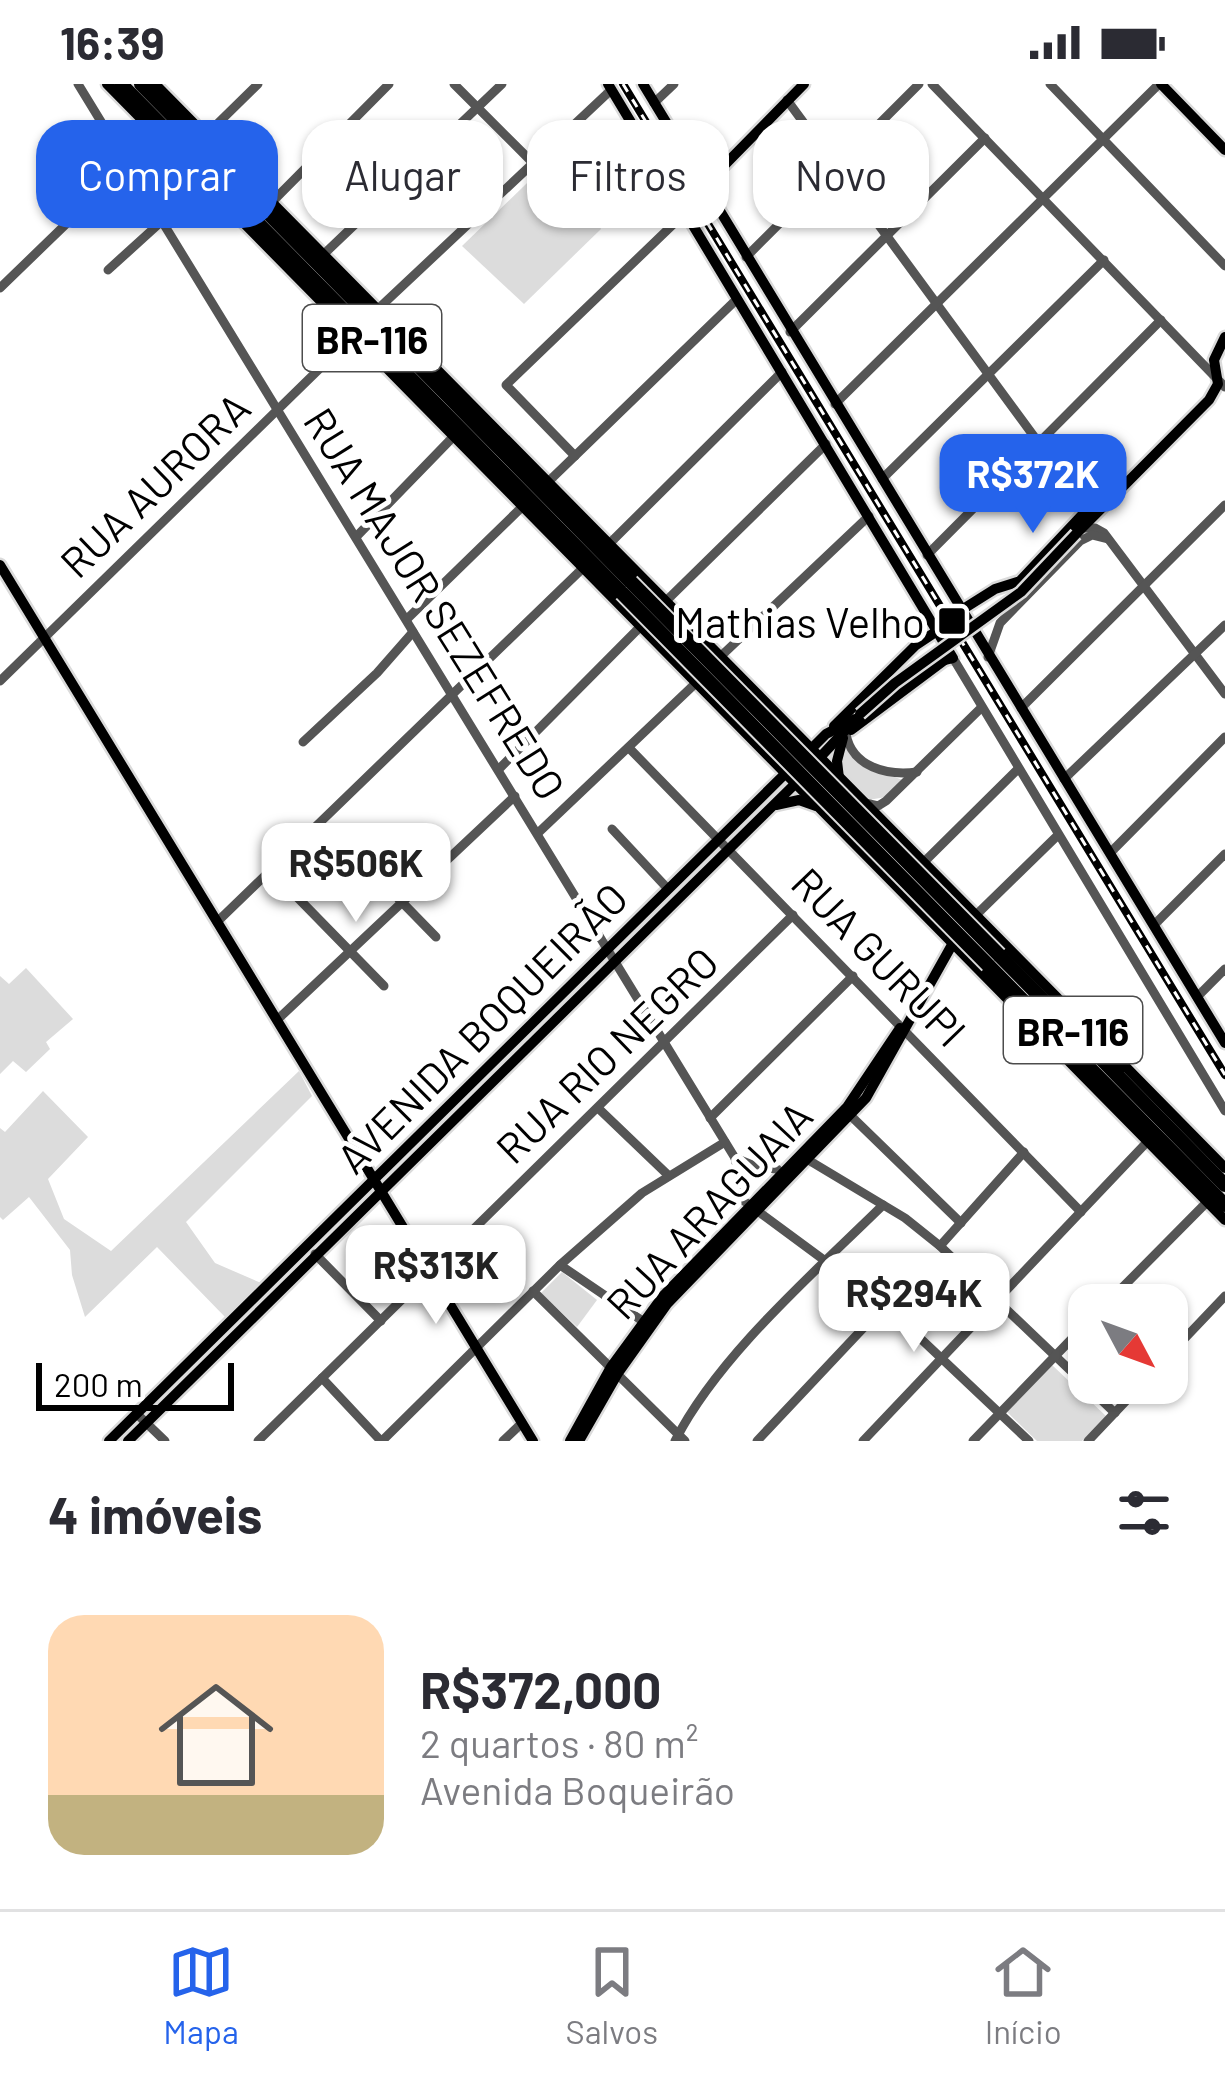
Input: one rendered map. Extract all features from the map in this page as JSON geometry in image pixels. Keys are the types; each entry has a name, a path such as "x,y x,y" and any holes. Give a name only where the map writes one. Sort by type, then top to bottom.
{"highway":[{"name":"BR-116","path":"121,84 391,346 442,374"},
{"name":"BR-116","path":"141,84 993,960 1225,1185"},
{"name":"BR-116","path":"391,346 417,397"},
{"name":"BR-116","path":"993,960 1225,1217"},
{"name":"BR-116","path":"1099,1040 1146,1105"},
{"name":"BR-116","path":"1116,1108 1225,1205"}],"main road":[{"path":"107,84 1116,1108"},
{"path":"154,84 191,120"},
{"path":"643,84 664,120"},
{"path":"729,160 804,84"},
{"path":"1160,84 1225,151"},
{"path":"609,87 629,120"},
{"path":"278,208 1225,1168"},
{"path":"695,228 949,657 859,727 851,726 837,765 846,786"},
{"path":"729,228 1225,1043"},
{"path":"960,611 1020,581 1088,510 1123,488 1223,386 1214,360 1225,338"},
{"name":"AVENIDA BOQUEIRÃO","path":"128,1441 142,1419 724,843 786,773 851,726 896,683 1021,592 1123,488"},
{"path":"2,572 533,1441"},
{"path":"916,645 922,618 918,601"},
{"path":"799,739 808,743 824,736 916,645 937,631"},
{"path":"755,741 774,741 779,718"},
{"name":"AVENIDA BOQUEIRÃO","path":"611,954 668,889 796,783 824,736 851,726"},
{"path":"775,784 776,763"},
{"path":"826,814 829,794 846,786"},
{"path":"773,806 799,800 826,814"},
{"name":"RUA ARAGUAIA","path":"574,1441 663,1297 751,1205 866,1098 953,943"},
{"name":"RUA ARAGUAIA","path":"801,1160 847,1106 896,1030 903,1027"},
{"path":"1147,1131 1225,1217"},
{"name":"AVENIDA BOQUEIRÃO","path":"109,1441 142,1419 315,1254 377,1185"},
{"name":"RUA ARAGUAIA","path":"615,1370 751,1205"}],"street":[{"name":"RUA MAJOR SEZEFREDO","path":"78,84 100,120"},
{"path":"221,120 258,84"},
{"path":"278,196 389,84"},
{"path":"454,84 527,157"},
{"path":"324,254 502,84"},
{"path":"654,103 674,84"},
{"path":"883,120 919,84"},
{"path":"932,84 1223,386"},
{"path":"1050,84 1225,266"},
{"path":"835,404 1160,84"},
{"path":"576,120 609,87"},
{"path":"787,100 801,120"},
{"path":"790,332 985,138"},
{"path":"379,308 527,169"},
{"path":"0,289 62,228"},
{"path":"108,270 154,228"},
{"name":"RUA MAJOR SEZEFREDO","path":"166,228 735,1158 751,1205"},
{"path":"574,456 506,385 669,228"},
{"path":"746,257 775,228"},
{"path":"880,228 1088,510 1079,531 1100,530 1225,694"},
{"path":"882,478 1104,260"},
{"path":"548,482 736,298"},
{"path":"927,555 1161,320"},
{"name":"RUA AURORA","path":"0,681 354,335"},
{"path":"608,545 782,372"},
{"path":"356,537 454,436"},
{"path":"665,602 826,444"},
{"path":"1021,708 1225,505"},
{"path":"406,619 523,506"},
{"path":"720,657 869,516"},
{"path":"988,657 1000,623 1080,541 1092,535 1108,539"},
{"path":"217,922 583,568"},
{"path":"499,769 642,626"},
{"path":"1064,779 1225,626"},
{"path":"303,742 413,632"},
{"path":"949,657 1225,1111"},
{"path":"538,833 698,681"},
{"path":"861,801 881,805 981,708"},
{"path":"851,726 852,752 862,761 892,773 917,772"},
{"path":"1110,853 1225,737"},
{"name":"RUA GURUPI","path":"630,749 1081,1212"},
{"path":"923,863 1017,770"},
{"path":"277,1021 515,796"},
{"path":"612,829 668,889"},
{"path":"974,916 1057,836"},
{"path":"353,852 436,937"},
{"path":"1154,925 1225,854"},
{"path":"296,896 384,986"},
{"name":"RUA RIO NEGRO","path":"258,1441 794,915"},
{"path":"1197,997 1225,969"},
{"path":"710,1118 853,976"},
{"path":"598,1108 669,1176"},
{"path":"851,1116 961,1222"},
{"path":"863,1441 1081,1212 1147,1131"},
{"path":"322,1378 382,1441 560,1265 642,1192 725,1142"},
{"path":"940,1246 1024,1152"},
{"path":"735,1158 782,1175"},
{"path":"801,1160 883,1205 940,1246 1114,1413"},
{"path":"1126,1284 1208,1202"},
{"path":"751,1205 885,1305 1029,1441"},
{"path":"533,1292 679,1439 724,1370 883,1205"},
{"path":"315,1254 381,1321"},
{"path":"560,1265 644,1322"},
{"path":"1188,1335 1225,1296"},
{"path":"757,1441 885,1305"},
{"path":"973,1441 1068,1342"},
{"path":"1088,1441 1123,1404"},
{"path":"142,1419 165,1441"},
{"path":"503,1441 522,1423"}],"shaded area":[{"path":"527,183 527,228 601,229 524,304 462,246 481,228 503,228 503,206"},
{"path":"847,748 863,766 903,780 886,797 868,800 843,770"},
{"path":"26,968 73,1019 46,1042 50,1049 26,1072 13,1061 0,1074 0,976 9,984"},
{"path":"299,1071 312,1096 186,1222 215,1263 261,1283 226,1318 157,1247 85,1317 70,1250 29,1197 3,1220 0,1217 0,1128 5,1132 43,1091 88,1137 48,1179 64,1219 111,1251"},
{"path":"562,1272 597,1300 577,1327 541,1293"},
{"path":"1052,1365 1068,1380 1068,1404 1093,1404 1106,1416 1082,1441 1037,1441 1007,1412"}],"railway":[{"path":"623,84 1225,1075"}],"place":[{"name":"Mathias Velho","path":"952,621"}]}
